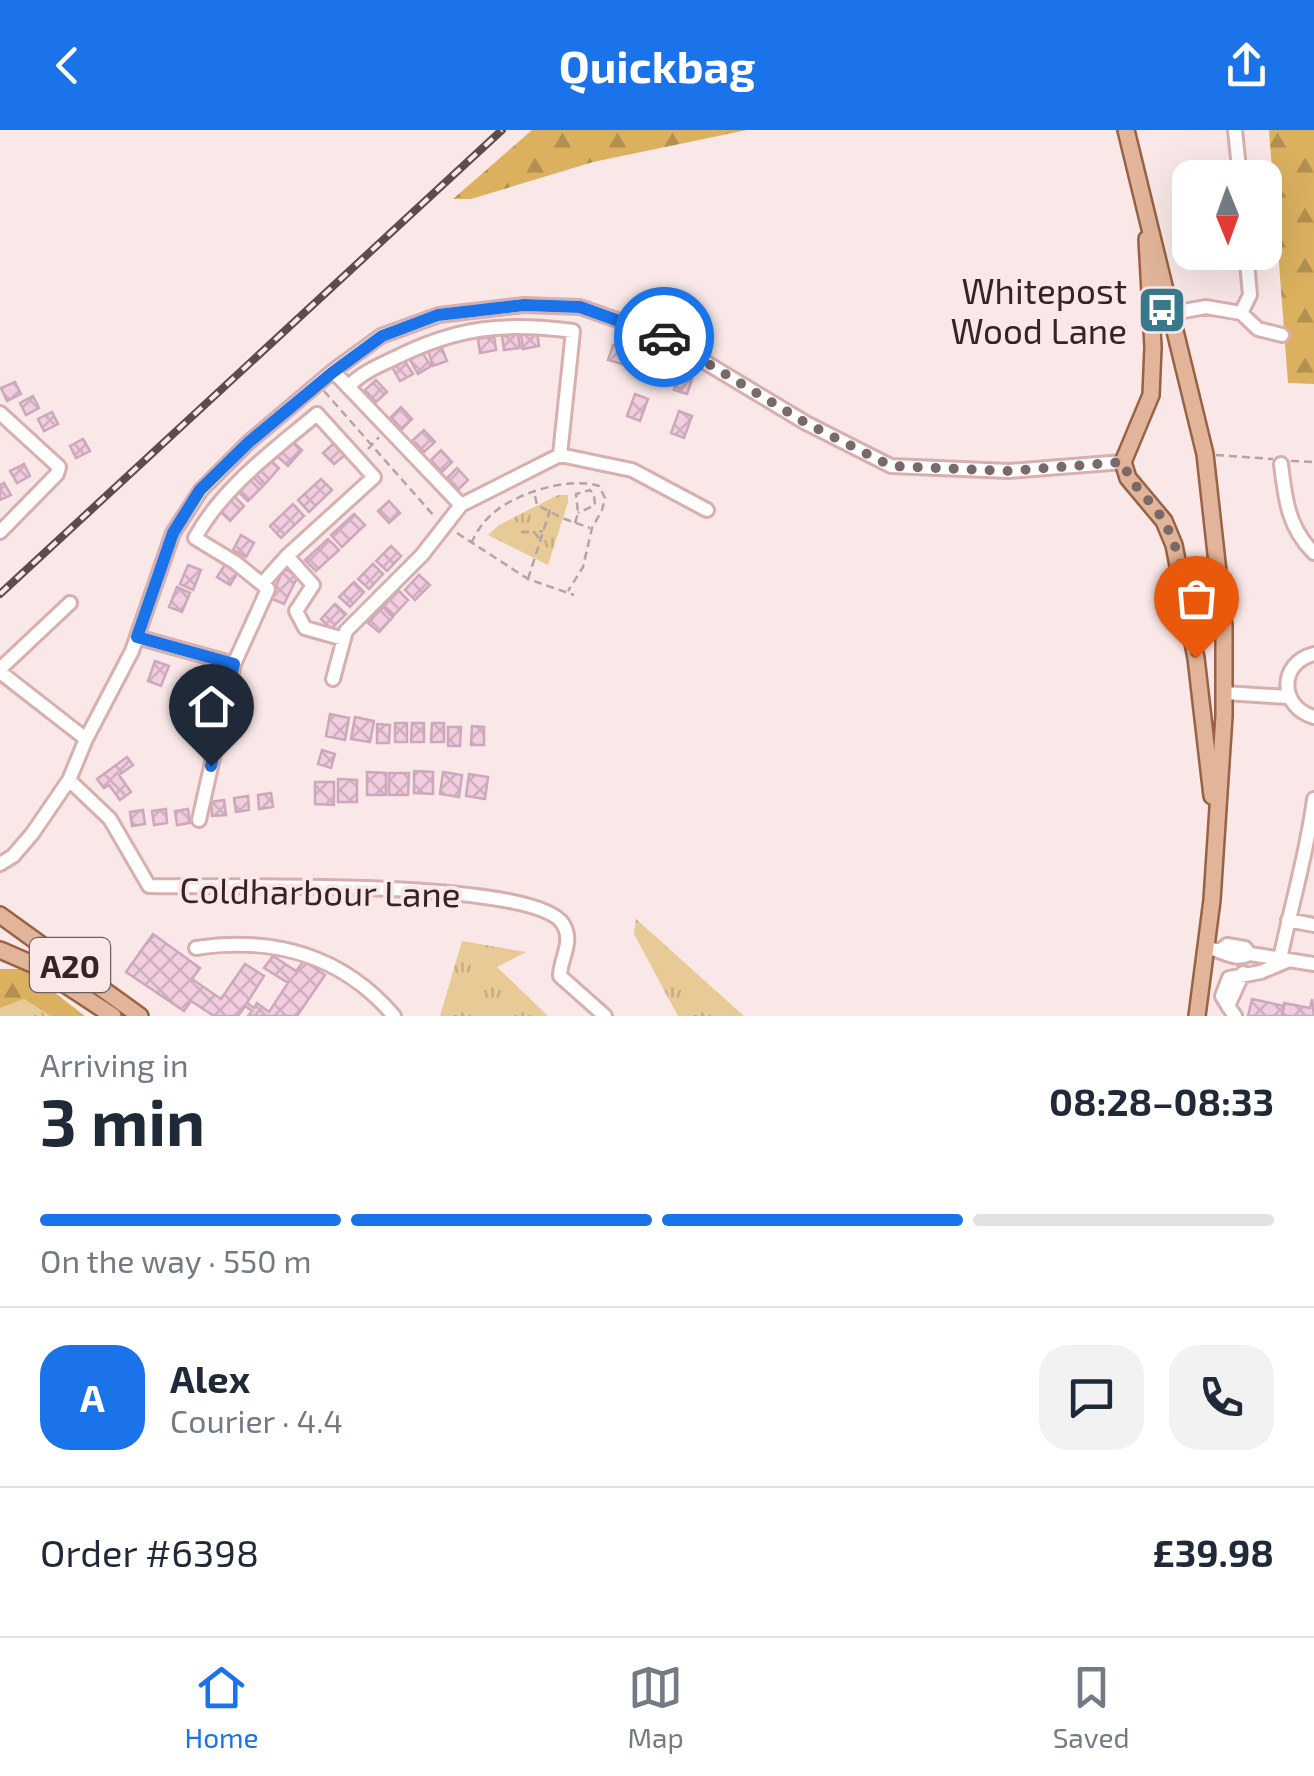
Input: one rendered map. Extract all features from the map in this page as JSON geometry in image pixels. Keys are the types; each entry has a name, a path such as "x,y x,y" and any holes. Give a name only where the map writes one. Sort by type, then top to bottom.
{"main road":[{"path":"1126,130 1204,454 1224,626 1214,949 1197,1016"},
{"path":"1144,202 1152,395 1123,462 1128,478 1164,522 1174,545 1196,658 1217,830"},
{"name":"A20","path":"0,915 140,1016"},
{"name":"A20","path":"0,950 38,966 113,1016"}],"street":[{"path":"1235,130 1238,160"},
{"path":"1241,312 1250,295 1248,270"},
{"path":"0,864 13,856 32,834 70,780 132,651 173,533 200,490 249,442 333,372 382,336 438,315 524,305 580,307 660,335 806,423 891,466 1009,471 1123,462"},
{"path":"1173,313 1206,307 1241,312 1256,336 1282,334"},
{"path":"348,387 359,376 428,341 464,330 539,327 572,331 560,454"},
{"path":"333,372 461,506"},
{"path":"0,414 59,467 57,474 0,532"},
{"path":"198,820 234,664 265,586 287,556 374,476 317,414 260,461 204,521 196,538 265,586"},
{"path":"333,678 346,630 422,555 461,506 560,454 632,470 707,510"},
{"path":"1281,464 1289,518 1314,553"},
{"path":"287,556 313,585 296,611 304,628 344,639"},
{"path":"70,604 0,670 86,740"},
{"path":"137,637 234,664"},
{"path":"1314,654 1291,668 1286,688 1288,698 1301,713 1314,717"},
{"path":"1224,692 1288,698"},
{"name":"Coldharbour Lane","path":"70,780 110,819 150,886 468,892 551,913 563,924 566,935 567,949 560,976 605,1016"},
{"path":"1285,960 1288,920 1306,854 1314,800"},
{"path":"1288,920 1314,925"},
{"path":"196,948 242,943 298,950 349,975 382,1000 394,1016"},
{"path":"1214,949 1227,945 1246,948 1250,954 1314,964"},
{"path":"1231,1011 1222,996 1229,978 1242,972 1262,972 1285,960"}],"path":[{"path":"318,385 445,526 528,578 574,596"},
{"path":"358,459 387,428"},
{"path":"1204,454 1314,462"},
{"path":"471,543 486,519 500,507 556,484 585,482 599,486 604,498 583,567 567,592"},
{"path":"575,522 576,494 590,490 595,505 578,513"},
{"path":"534,493 538,505 592,528"},
{"path":"528,578 550,510"},
{"path":"521,532 543,531"},
{"path":"534,532 540,540"}],"green space":[{"path":"532,130 747,130 593,162 471,199 453,199"},
{"path":"1269,130 1314,130 1314,384 1288,383 1280,270 1282,160 1271,160"},
{"path":"558,495 568,495 568,502 548,565 488,535 499,525"},
{"path":"636,919 744,1016 678,1016 634,934"},
{"path":"462,941 526,952 497,967 548,1016 440,1016"},
{"path":"0,969 24,969 85,1016 51,1016 24,999 0,1008"},
{"path":"24,999 51,1016 0,1016 0,1008"}],"building":[{"path":"537,332 539,346 523,349 521,335"},
{"path":"518,334 520,348 504,350 502,336"},
{"path":"494,336 496,350 480,353 478,339"},
{"path":"613,345 626,349 622,364 608,360"},
{"path":"441,346 447,361 433,366 428,351"},
{"path":"422,352 431,366 418,374 410,360"},
{"path":"638,354 651,358 647,373 633,369"},
{"path":"404,360 413,374 400,381 392,367"},
{"path":"659,364 673,368 668,383 654,379"},
{"path":"678,375 692,379 687,394 674,390"},
{"path":"376,380 387,392 376,402 365,390"},
{"path":"15,382 21,394 7,401 1,388"},
{"path":"635,394 648,399 640,421 627,416"},
{"path":"33,396 39,408 26,415 20,403"},
{"path":"401,407 412,419 402,429 391,417"},
{"path":"679,411 692,416 684,438 671,433"},
{"path":"52,412 58,424 44,431 38,419"},
{"path":"424,430 435,442 424,452 413,440"},
{"path":"83,439 90,451 76,458 70,446"},
{"path":"292,441 302,450 288,466 277,456"},
{"path":"334,443 345,455 334,464 323,453"},
{"path":"441,450 452,462 442,472 431,460"},
{"path":"269,459 279,468 265,484 255,474"},
{"path":"24,464 30,476 17,483 10,471"},
{"path":"457,468 468,480 458,490 447,478"},
{"path":"252,476 263,486 248,501 238,492"},
{"path":"321,479 332,490 309,512 298,500"},
{"path":"4,483 11,495 0,500 0,485"},
{"path":"234,496 244,506 230,521 220,511"},
{"path":"389,501 400,513 389,523 378,511"},
{"path":"293,504 304,516 281,538 270,526"},
{"path":"354,514 365,525 342,547 331,535"},
{"path":"241,535 254,543 246,557 233,550"},
{"path":"328,539 339,550 316,571 305,560"},
{"path":"391,546 401,556 387,571 376,561"},
{"path":"226,563 239,571 230,585 217,577"},
{"path":"373,564 383,574 369,589 358,579"},
{"path":"188,565 201,570 193,590 180,584"},
{"path":"284,569 298,576 284,604 270,598"},
{"path":"419,575 430,585 415,600 405,590"},
{"path":"354,582 364,592 350,607 339,597"},
{"path":"177,587 190,593 182,612 169,607"},
{"path":"398,590 408,600 394,615 383,605"},
{"path":"335,604 346,614 331,629 321,619"},
{"path":"383,607 393,617 379,632 368,623"},
{"path":"155,661 169,666 161,686 148,681"},
{"path":"330,714 349,718 345,740 326,736"},
{"path":"355,717 374,721 370,742 351,739"},
{"path":"395,723 407,723 407,742 395,742"},
{"path":"412,723 424,723 424,742 411,742"},
{"path":"432,723 444,723 444,742 431,742"},
{"path":"377,724 390,725 389,743 377,743"},
{"path":"472,726 484,727 484,745 471,745"},
{"path":"448,727 461,727 460,746 448,746"},
{"path":"322,750 335,754 331,768 318,764"},
{"path":"127,757 133,765 119,775 131,792 120,800 109,785 104,788 97,779"},
{"path":"414,771 433,772 433,794 414,793"},
{"path":"367,772 386,773 386,795 367,795"},
{"path":"443,772 462,775 459,797 440,794"},
{"path":"389,773 409,773 408,795 389,795"},
{"path":"469,774 488,777 485,799 466,796"},
{"path":"338,779 357,780 357,802 338,802"},
{"path":"315,782 334,782 334,805 315,804"},
{"path":"271,793 273,807 259,809 258,795"},
{"path":"248,796 249,810 236,812 234,798"},
{"path":"224,800 226,815 212,816 211,802"},
{"path":"166,809 167,823 154,825 152,811"},
{"path":"188,809 190,823 177,825 175,811"},
{"path":"143,810 145,824 132,826 130,812"},
{"path":"153,934 200,968 192,979 221,999 245,964 264,976 247,1003 254,1008 257,1003 269,1012 288,983 264,968 273,956 296,971 304,961 325,975 297,1016 248,1016 252,1011 245,1006 238,1016 214,1016 191,1001 184,1011 126,972"},
{"path":"1252,999 1284,1006 1282,1016 1248,1016"},
{"path":"1312,999 1314,1016 1282,1016 1284,1003 1310,1008"}],"railway":[{"path":"0,594 502,130"}],"way so far":[{"path":"664,337 806,423 891,466 1009,471 1123,462 1128,478 1151,503 1174,545 1196,658"}],"place":[{"name":"Whitepost Wood Lane","path":"1162,310"}],"route":[{"path":"211,766 234,664 137,637 173,533 200,490 249,442 382,336 438,315 524,305 580,307 664,337"}]}
